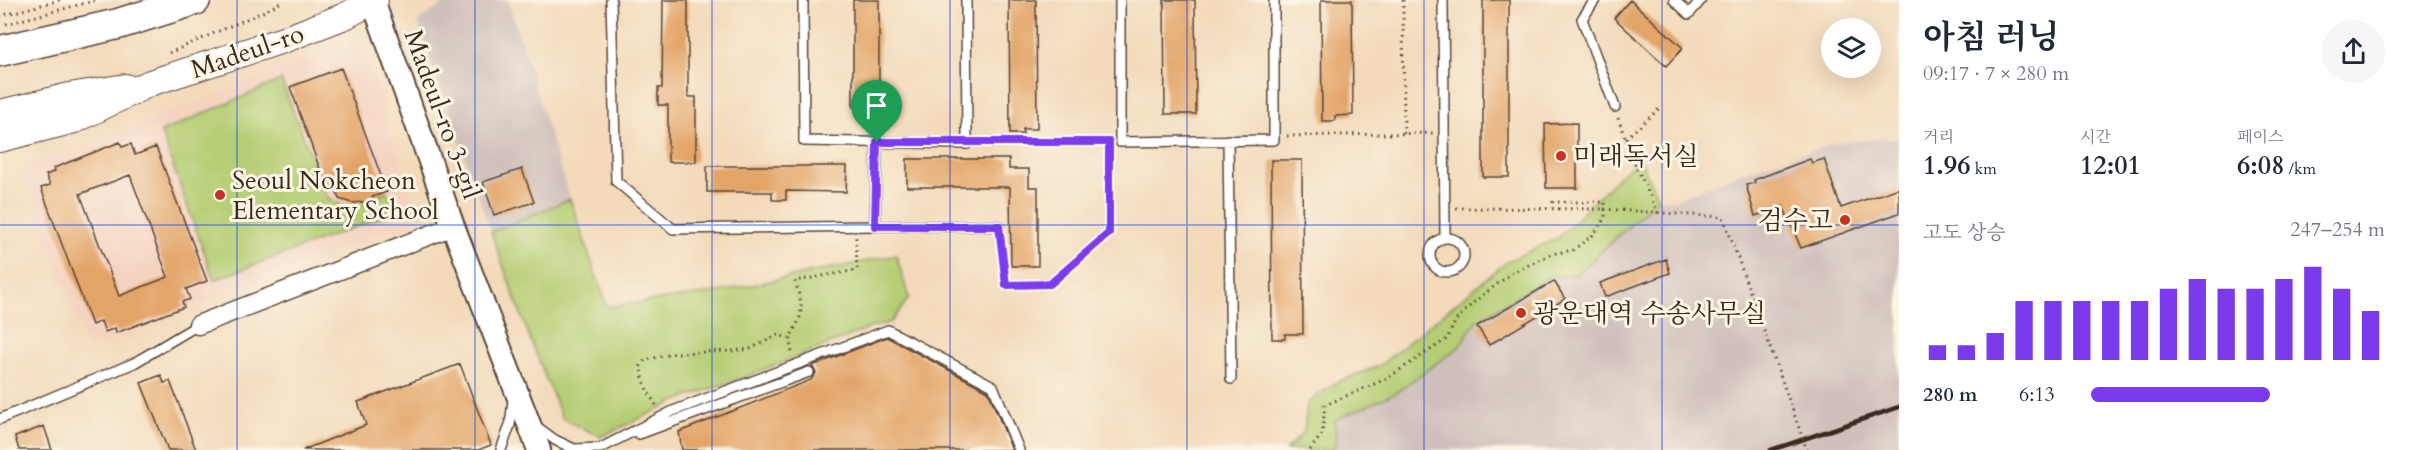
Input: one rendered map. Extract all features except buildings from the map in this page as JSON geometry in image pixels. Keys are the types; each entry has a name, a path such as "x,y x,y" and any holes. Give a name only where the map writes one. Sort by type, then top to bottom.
{"highway":[{"path":"0,51 118,24 195,0"},
{"path":"0,58 35,44"}],"main road":[{"name":"Madeul-ro","path":"0,139 75,120 150,83 284,40 345,16 374,0"},
{"name":"Madeul-ro","path":"0,113 69,96 150,83"},
{"path":"0,155 75,120"}],"street":[{"name":"Madeul-ro 3-gil","path":"198,325 453,226 374,0"},
{"path":"453,226 539,450"}],"lane":[{"path":"611,0 616,181 673,229 999,226"},
{"path":"803,0 804,141 967,144 966,0"},
{"path":"1120,0 1120,142 1274,140 1274,0"},
{"path":"1443,0 1445,237"},
{"path":"1595,0 1582,19 1615,107"},
{"path":"1674,0 1689,14 1701,0"},
{"path":"1228,140 1231,379"},
{"path":"875,226 877,142"},
{"path":"0,419 134,363 198,325"},
{"path":"601,448 674,411 888,330 993,386 1019,450"},
{"path":"528,420 555,440 574,449 601,448 809,372"},
{"path":"501,450 510,425 515,387"}],"path":[{"path":"0,16 60,0"},
{"path":"0,25 97,0"},
{"path":"1403,0 1404,134"},
{"path":"165,55 283,1"},
{"path":"1615,107 1631,155 1658,213"},
{"path":"1626,138 1659,109"},
{"path":"1274,136 1444,133"},
{"path":"999,226 1006,285 1050,284 1109,233 1109,142"},
{"path":"967,144 1120,142"},
{"path":"1310,450 1322,434 1325,405 1386,379 1447,339 1456,320 1474,301 1512,273 1551,254 1573,250 1593,235 1605,219 1605,202 1553,202 1553,208"},
{"path":"1445,208 1604,209 1723,217 1807,450"},
{"path":"792,352 789,338 800,319 801,309 795,280 857,270 856,226"},
{"path":"656,405 647,390 640,368 645,360 676,353 750,349 778,335 789,338"}],"shaded area":[{"path":"448,0 508,0 570,199 491,232 418,22"},
{"name":"Seoul Nokcheon Elementary School","path":"360,40 419,219 88,348 20,170"},
{"path":"1899,138 1899,450 1332,450 1336,445 1335,420 1395,393 1459,347 1475,322 1551,276 1576,275 1658,199 1675,200 1742,172 1836,143"}],"green space":[{"path":"281,80 327,197 351,211 387,192 398,211 214,280 161,132"},
{"path":"1641,161 1658,199 1576,275 1551,276 1475,322 1459,347 1395,393 1335,420 1336,445 1332,450 1286,450 1304,432 1307,403 1337,382 1379,366 1508,261 1558,238 1624,171"},
{"path":"570,199 607,307 718,292 896,255 909,298 891,322 872,327 753,374 678,400 601,437 562,418 491,232"}],"railway":[{"path":"1771,450 1899,407"}],"place":[{"name":"미래독서실","path":"1561,156"},
{"name":"Seoul Nokcheon Elementary School","path":"220,195"},
{"name":"검수고","path":"1845,220"},
{"name":"광운대역 수송사무실","path":"1521,313"}],"route":[{"path":"877,142 967,144 1109,142 1109,233 1050,284 1006,285 999,226 875,226 877,142"}]}
